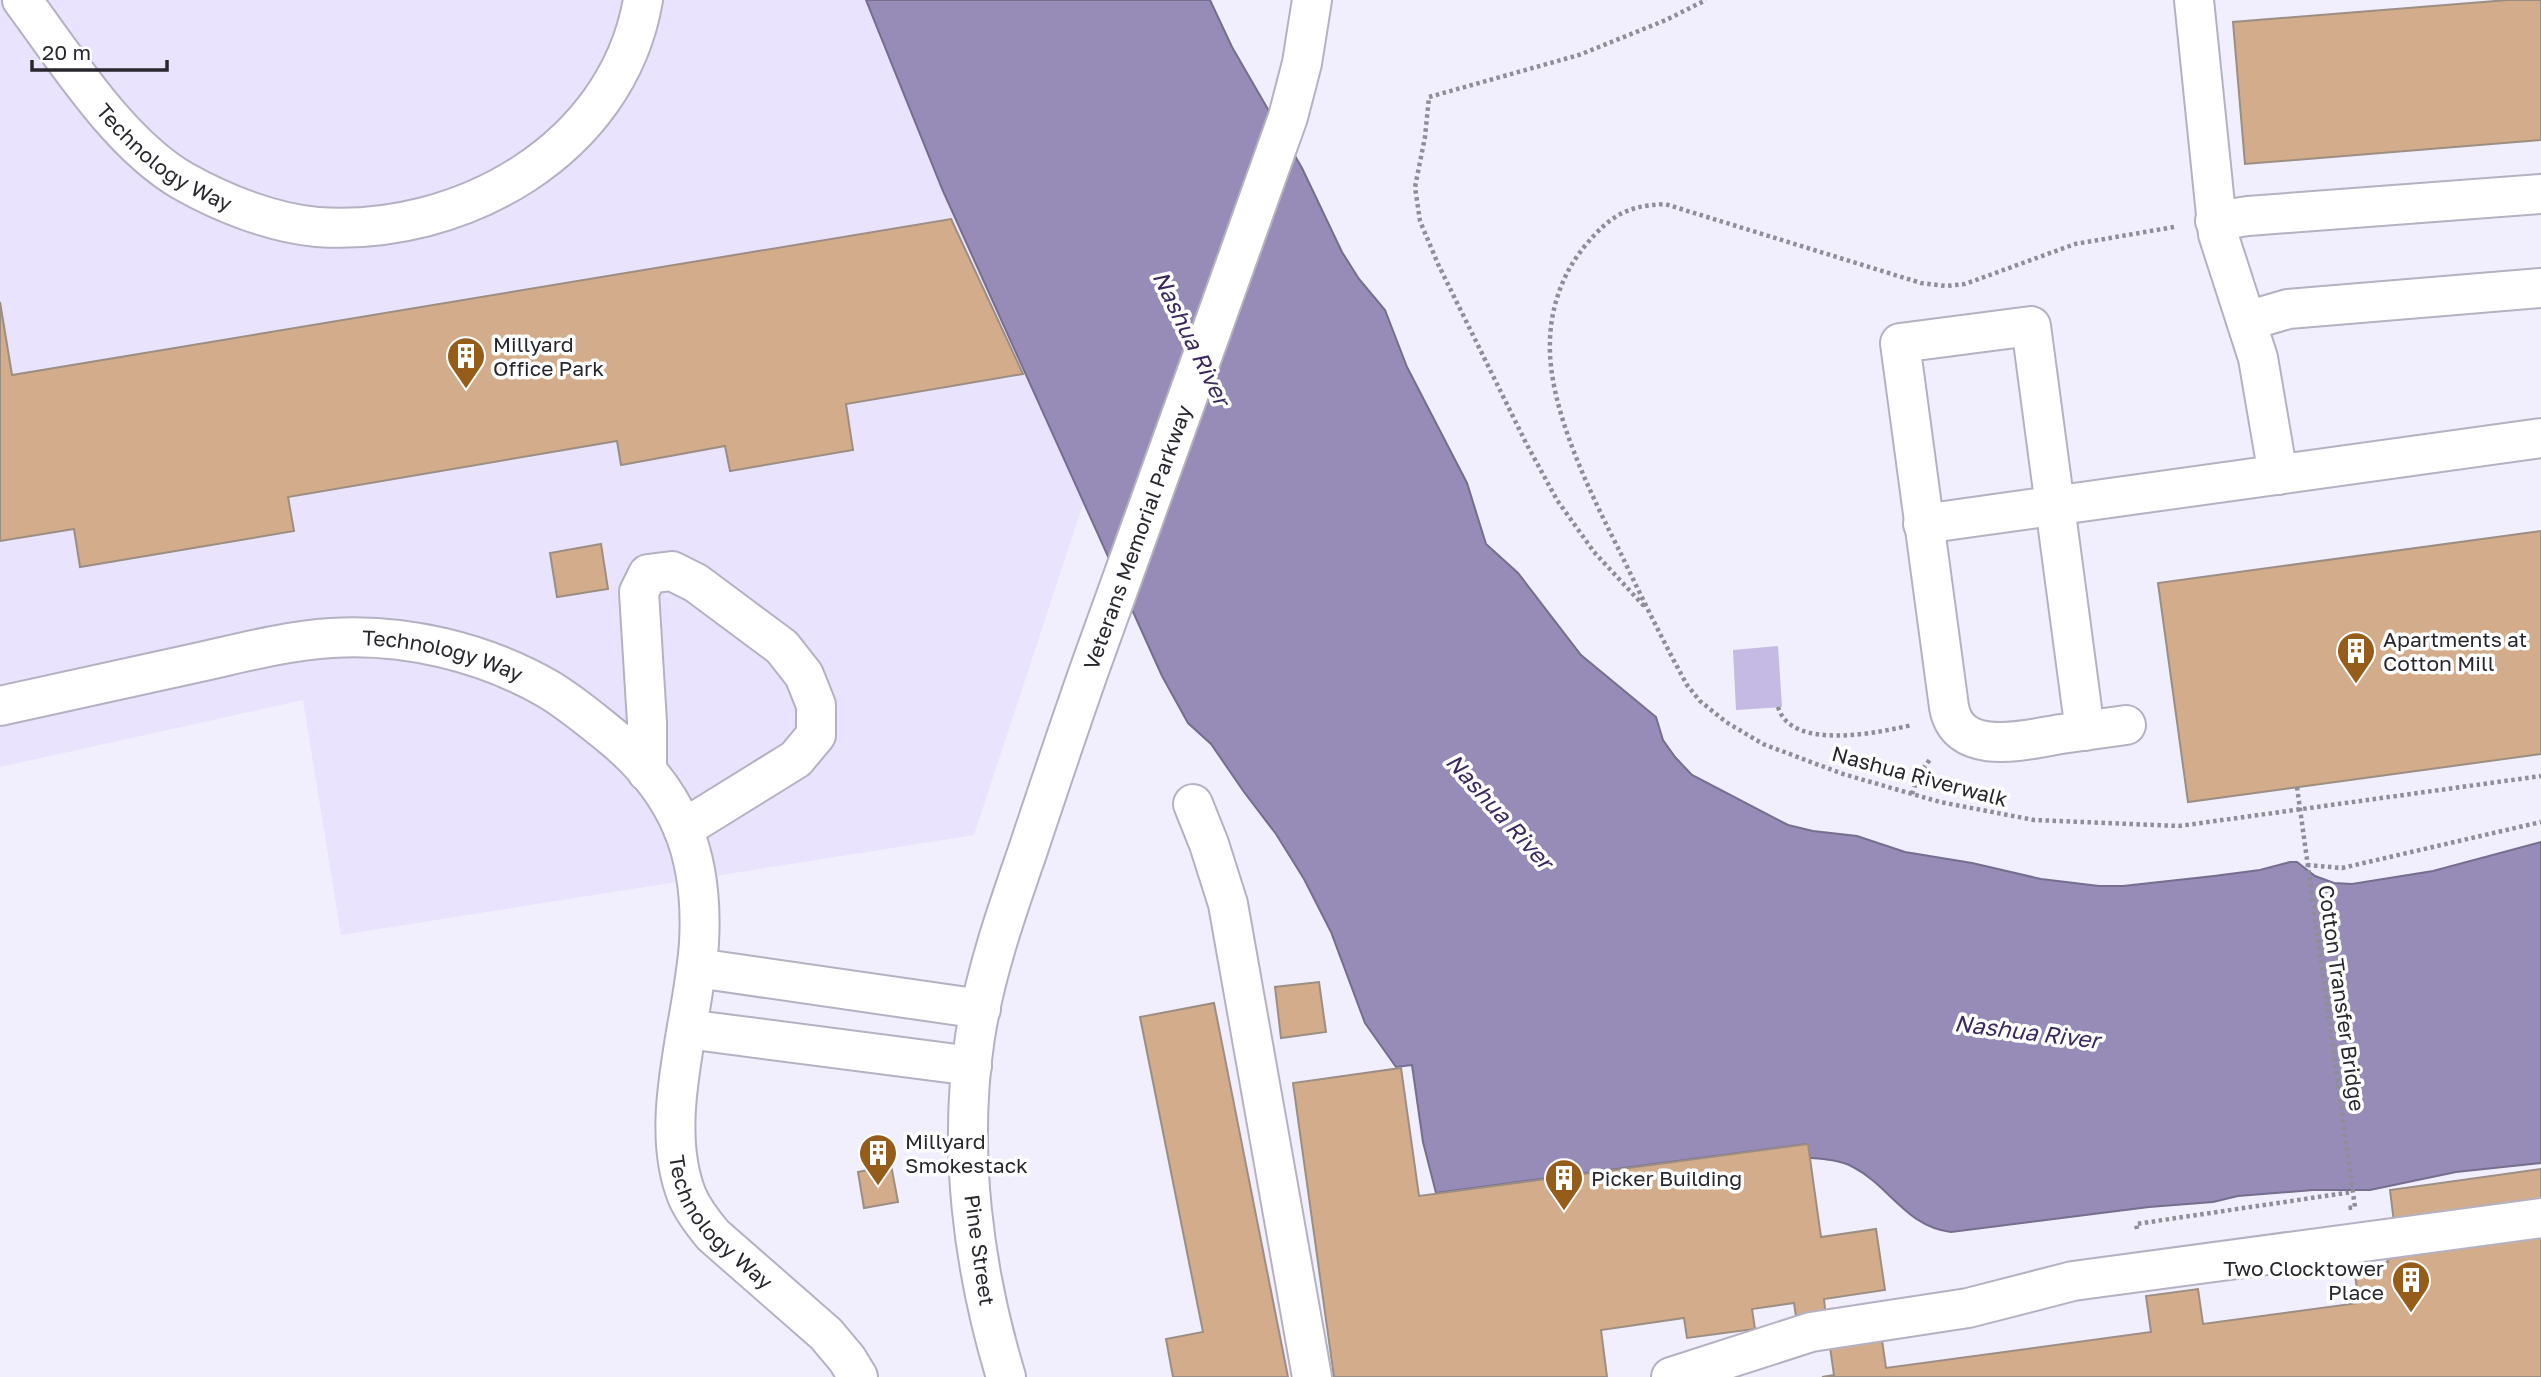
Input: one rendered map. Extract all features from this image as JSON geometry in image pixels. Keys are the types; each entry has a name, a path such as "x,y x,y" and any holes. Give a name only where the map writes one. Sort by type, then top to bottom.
{"street":[{"name":"Technology Way","path":"22,0 121,128 170,173 206,192 272,218 319,227 380,225 408,221 462,206 500,188 540,162 586,120 605,93 635,34 643,0"},
{"name":"Veterans Memorial Parkway","path":"976,1037 1003,922 1068,729 1288,117 1302,63 1312,0"},
{"path":"2194,0 2216,221 2224,256 2247,321 2267,402 2278,475"},
{"path":"2216,221 2248,216 2541,194"},
{"path":"2247,321 2288,309 2541,288"},
{"path":"2085,731 2031,326 1900,344 1923,524 1953,722 1966,734 1995,742 2126,726"},
{"path":"1923,524 2541,438"},
{"path":"647,772 647,722 639,592 648,574 672,570 696,583 782,646 803,675 816,705 816,735 796,759 683,829"},
{"name":"Technology Way","path":"0,706 288,643 330,638 393,640 453,651 527,678 583,713 616,740 666,795 683,829 698,877 700,925 677,1108 681,1177 688,1197 698,1217 713,1235 826,1334 858,1377"},
{"path":"1193,804 1228,904 1312,1377"},
{"path":"696,968 976,1037"},
{"path":"687,1029 976,1037"},
{"name":"Pine Street","path":"976,1037 969,1155 975,1234 986,1304 1006,1377"},
{"path":"1671,1377 1811,1332 1958,1310 2073,1281 2541,1217"}],"path":[{"path":"1647,609 1594,552 1557,500 1438,264 1420,221 1415,187 1425,137 1429,97 1579,55 1666,20 1706,0"},
{"path":"1647,609 1593,497 1568,434 1553,381 1550,340 1557,298 1569,265 1600,228 1623,212 1640,205 1665,204 1921,282 1946,286 1965,284 2075,244 2216,221"},
{"name":"Nashua Riverwalk","path":"1647,609 1687,685 1700,701 1726,722 1763,744 1879,785 1940,802 2012,817 2056,822 2179,826 2541,776"},
{"path":"1778,707 1781,716 1794,726 1819,734 1839,736 1885,732 1951,716"},
{"name":"Cotton Transfer Bridge","path":"2297,787 2355,1207 2348,1208"},
{"path":"2308,865 2342,868 2541,822"}],"shaded area":[{"path":"0,0 866,0 943,191 1084,501 974,835 341,935 303,700 0,767"},
{"path":"1778,646 1782,707 1736,710 1733,650"}],"water":[{"name":"Nashua River","path":"866,0 1210,0 1232,47 1302,168 1342,252 1359,279 1385,310 1407,367 1467,483 1486,544 1518,573 1581,655 1656,717 1663,740 1692,775 1788,825 1857,836 1905,852 1972,863 2041,879 2099,886 2214,876 2260,870 2290,862 2297,862 2315,876 2334,883 2352,884 2433,871 2541,842 2541,1163 2456,1172 2370,1190 2313,1190 2238,1196 2213,1202 2149,1207 1951,1232 1921,1222 1853,1167 1837,1161 1810,1158 1807,1144 1436,1193 1423,1142 1412,1065 1396,1067 1365,1023 1331,932 1304,879 1276,834 1211,744 1188,723 1162,676 943,191"}],"building":[{"path":"2508,0 2541,0 2541,140 2245,164 2233,22"},
{"name":"Millyard Office Park","path":"951,219 1023,374 846,404 853,450 730,471 725,446 621,465 617,441 288,497 294,531 80,567 74,529 0,541 0,302 12,375"},
{"name":"Apartments at Cotton Mill","path":"2541,531 2541,754 2188,802 2158,583"},
{"path":"601,544 608,589 557,597 550,553"},
{"path":"1319,982 1326,1032 1281,1038 1275,987"},
{"path":"1214,1003 1288,1377 1173,1377 1166,1339 1203,1332 1140,1017"},
{"name":"Picker Building","path":"1401,1068 1419,1196 1808,1144 1821,1237 1876,1229 1885,1290 1824,1299 1826,1319 1797,1323 1794,1303 1752,1309 1755,1329 1687,1338 1684,1318 1601,1330 1607,1377 1334,1377 1293,1083"},
{"name":"Millyard Smokestack","path":"891,1165 898,1202 864,1208 858,1172"},
{"path":"2541,1169 2541,1202 2394,1222 2390,1190"},
{"name":"Two Clocktower Place","path":"2541,1233 2541,1377 1822,1377 1834,1375 1829,1340 1881,1333 1886,1368 2151,1332 2146,1296 2198,1289 2203,1324 2359,1303 2354,1268 2388,1262 2387,1255"}],"place":[{"name":"Millyard Office Park","path":"466,390"},
{"name":"Apartments at Cotton Mill","path":"2356,685"},
{"name":"Millyard Smokestack","path":"878,1187"},
{"name":"Picker Building","path":"1564,1212"},
{"name":"Two Clocktower Place","path":"2411,1314"}]}
